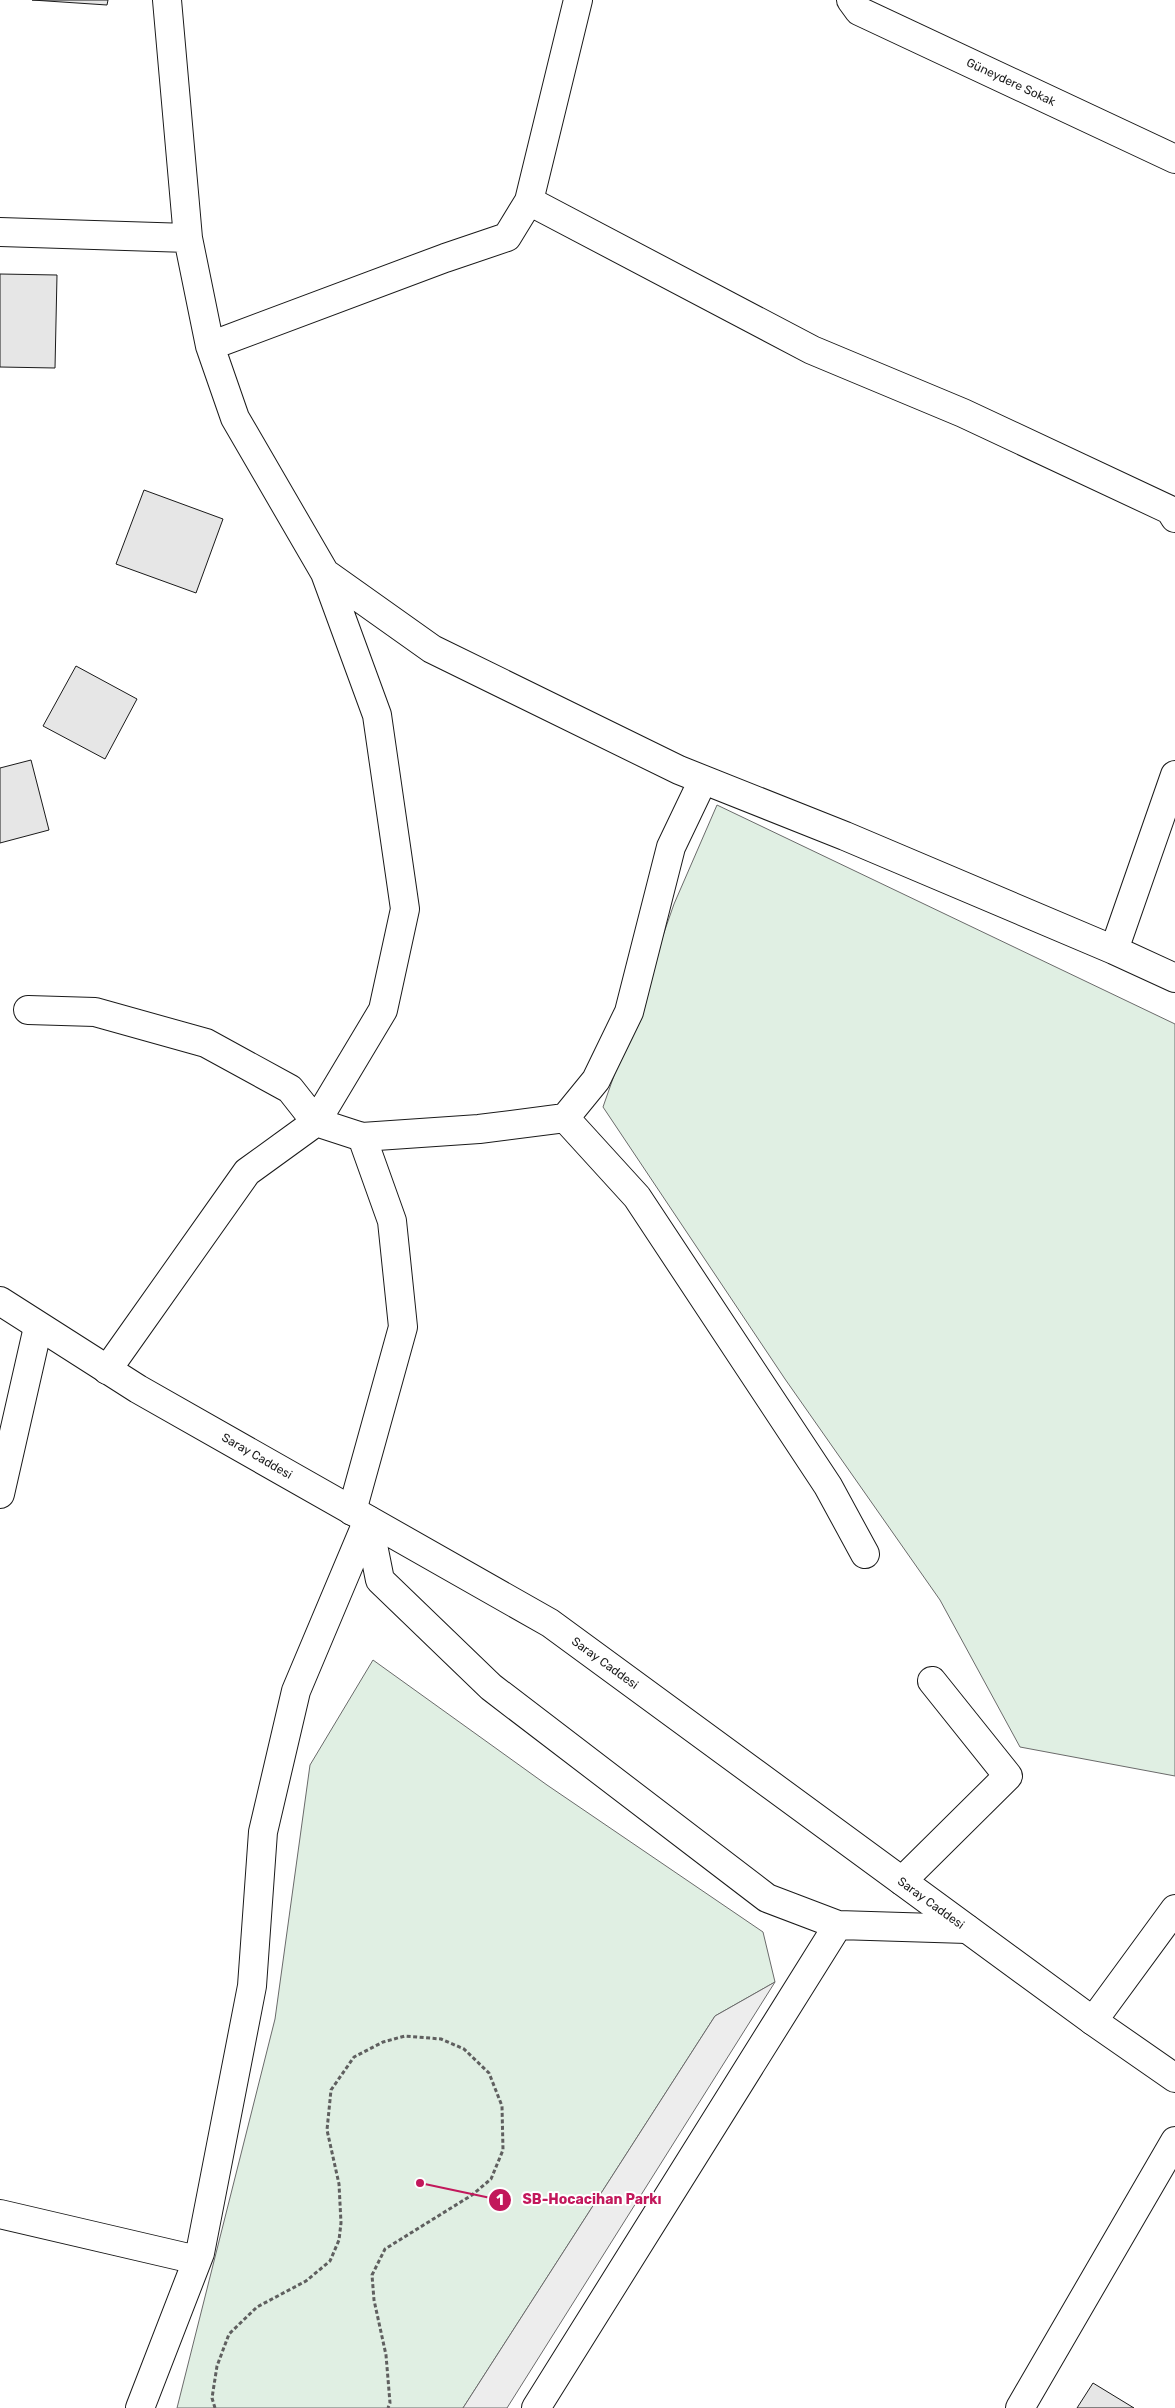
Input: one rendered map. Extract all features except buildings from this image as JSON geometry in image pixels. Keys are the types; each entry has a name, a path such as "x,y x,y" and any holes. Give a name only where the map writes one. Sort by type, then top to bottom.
{"street":[{"path":"107,1370 247,1172 316,1122 383,1010 405,908 376,715 325,573 235,418 210,346 188,238 167,0"},
{"path":"210,346 445,258 507,237 529,201 578,0"},
{"name":"Güneydere Sokak","path":"851,0 859,12 1175,159"},
{"path":"529,201 812,350 963,413 1170,510 1175,518"},
{"path":"0,232 188,238"},
{"path":"325,573 432,649 670,766 845,836 1114,950 1175,978"},
{"path":"1114,950 1175,775"},
{"path":"28,1010 95,1012 206,1043 290,1089 316,1122 362,1137 478,1129 565,1118 596,1080 629,1012 671,847 703,780"},
{"path":"565,1118 637,1197 828,1486 865,1554"},
{"path":"140,2408 197,2260 252,1986 263,1832 294,1700 360,1516 402,1327 392,1221 362,1137"},
{"name":"Saray Caddesi","path":"0,1301 107,1370 550,1624 1093,2021 1175,2078"},
{"path":"0,1494 38,1327"},
{"path":"360,1516 380,1580 490,1687 767,1898 838,1924 967,1929"},
{"path":"902,1881 1008,1776 932,1681"},
{"path":"1093,2021 1175,1909"},
{"path":"536,2408 838,1924"},
{"path":"1020,2408 1175,2141"},
{"path":"0,2214 197,2260"}],"path":[{"path":"215,2408 212,2398 217,2366 229,2334 257,2307 306,2281 330,2261 338,2240 341,2223 338,2184 328,2130 331,2090 354,2057 383,2042 405,2036 441,2039 464,2049 489,2073 502,2106 502,2150 490,2179 472,2195 385,2249 377,2263 372,2275 374,2300 386,2355 390,2403 388,2408"}],"green space":[{"path":"717,805 1175,1024 1175,1776 1020,1747 940,1600 785,1379 603,1107 674,904"},
{"path":"373,1660 547,1785 763,1932 775,1982 715,2016 463,2408 177,2408 275,2019 310,1765"}],"shaded area":[{"path":"775,1982 507,2408 463,2408 715,2016"}],"place":[{"name":"SB-Hocacihan Parkı","path":"420,2183"}]}
